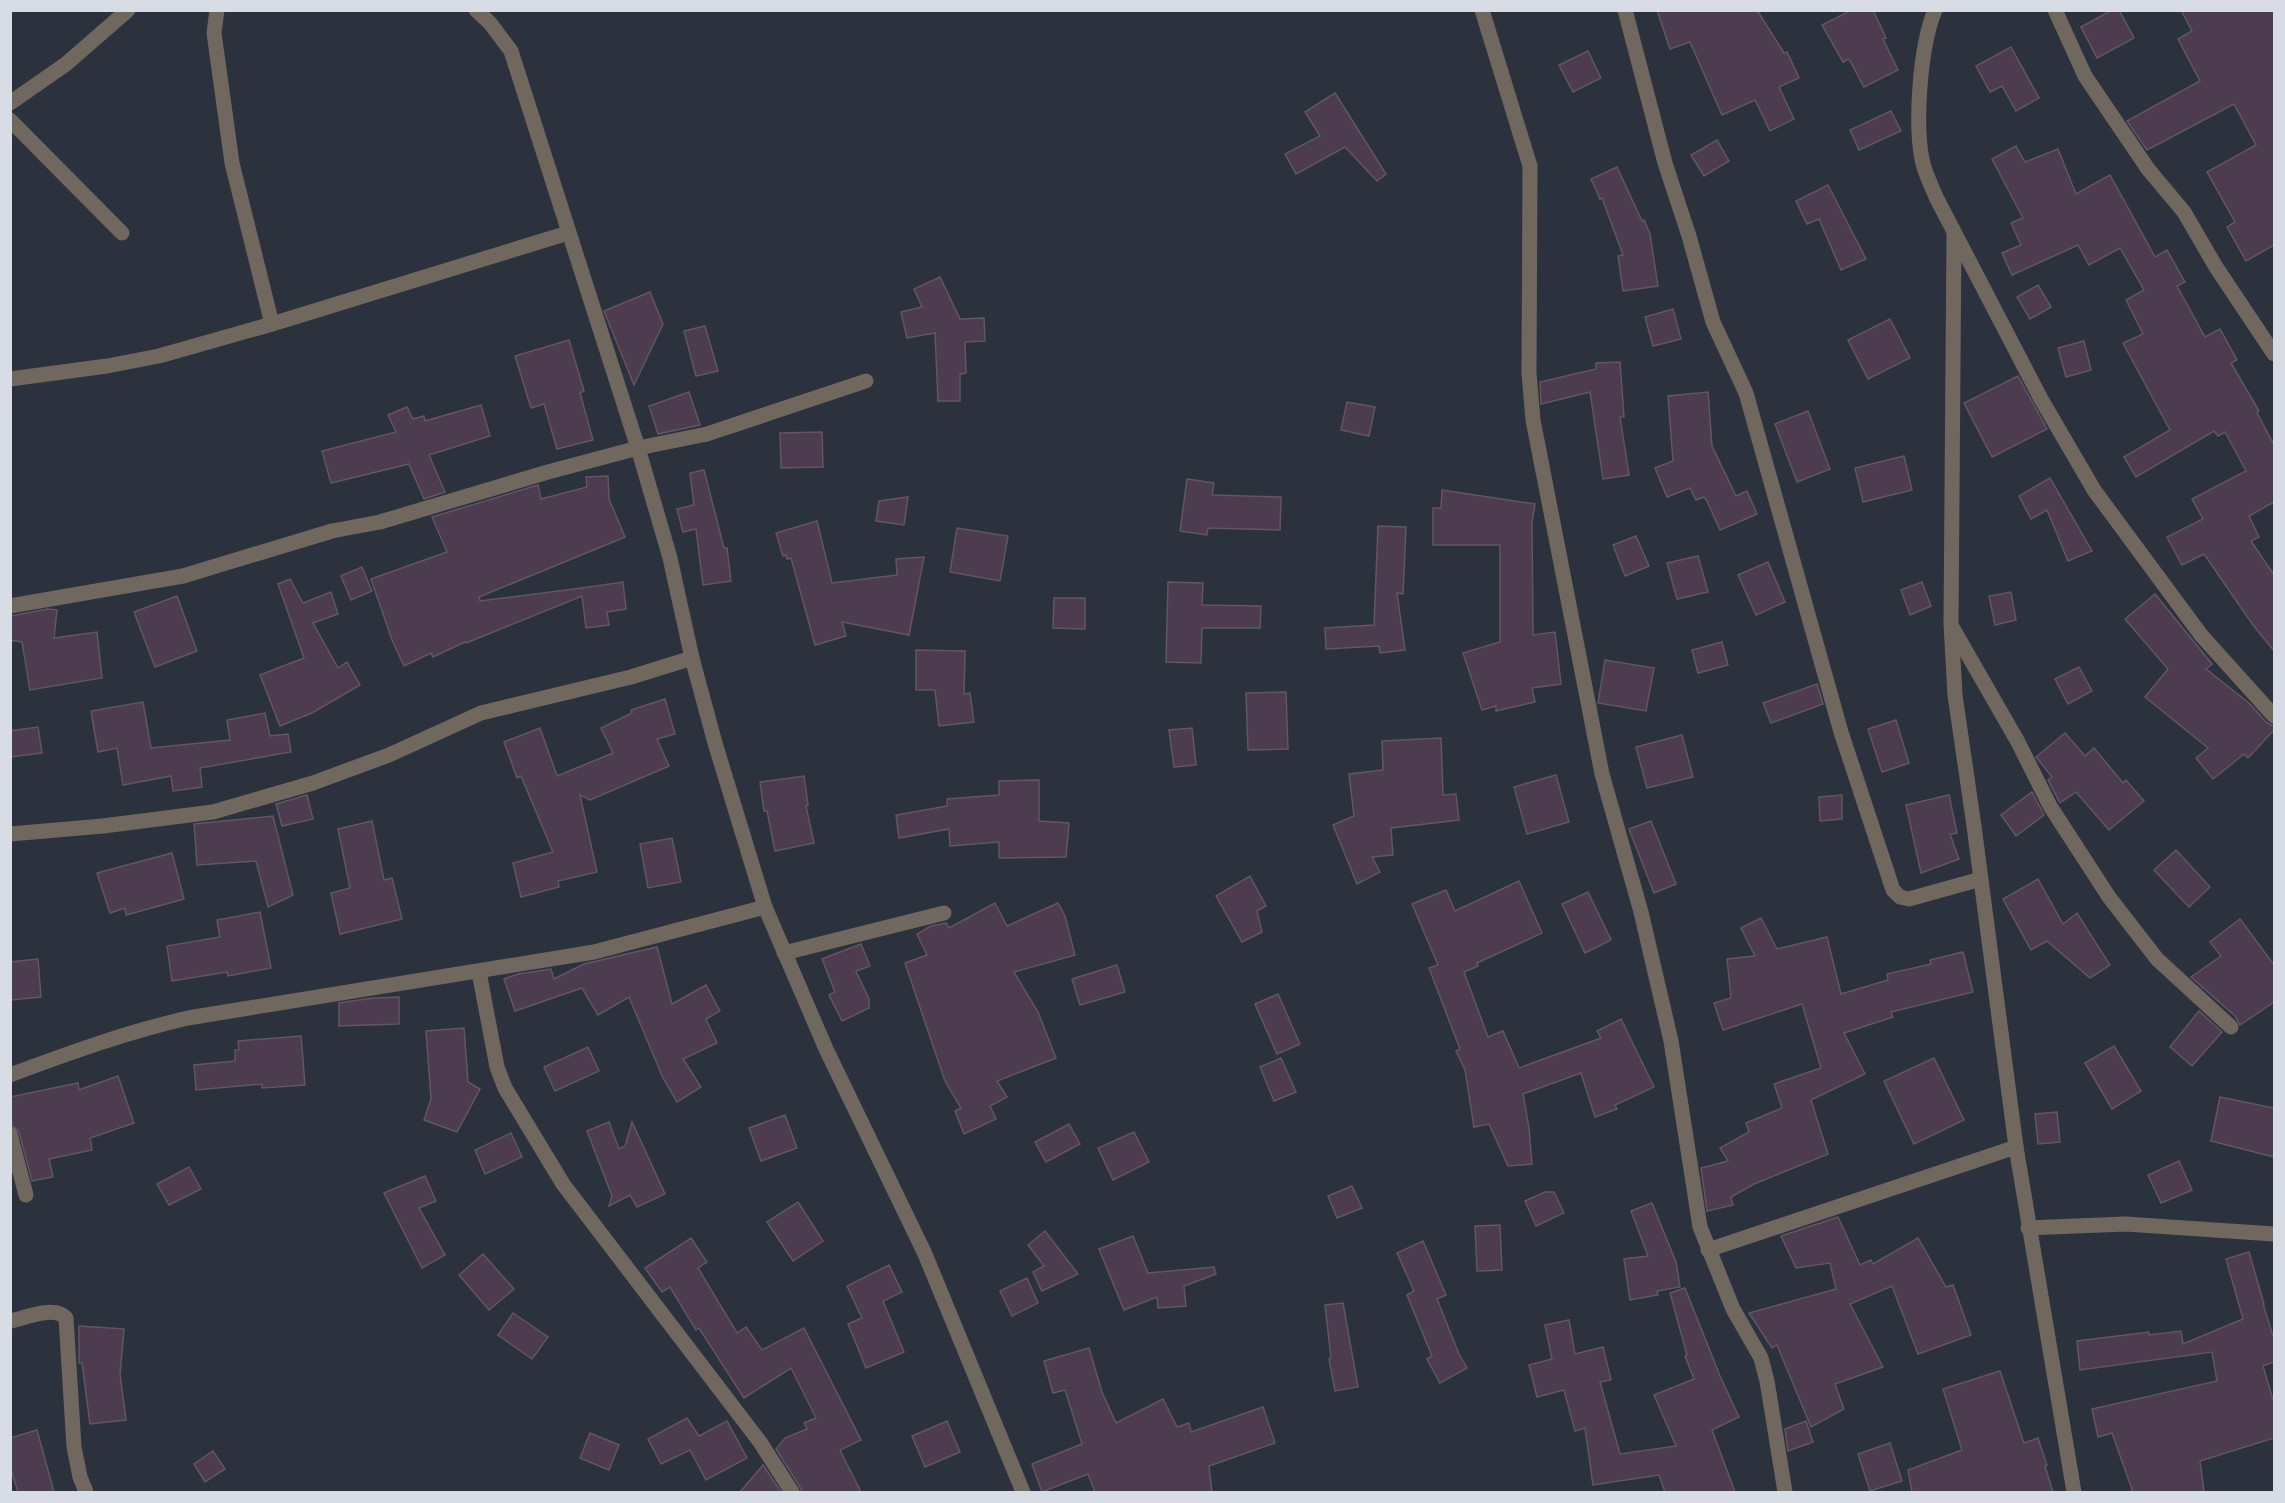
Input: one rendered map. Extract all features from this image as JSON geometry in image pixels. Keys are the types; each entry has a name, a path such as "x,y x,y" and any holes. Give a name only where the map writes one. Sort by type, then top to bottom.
{"street":[{"path":"10,103 66,64 128,10"},
{"path":"217,10 214,33 232,163 272,324"},
{"path":"476,10 490,23 511,51 638,448 670,558 692,658 736,815 765,907 826,1049 925,1254 1023,1492"},
{"path":"1482,10 1530,166 1529,373 1533,420 1602,774 1641,912 1671,1041 1688,1141 1693,1189 1701,1227 1708,1250 1733,1309 1761,1358 1767,1381 1785,1492"},
{"path":"1625,10 1665,163 1689,236 1713,322 1746,393 1841,732 1893,890 1900,897 1909,899 1981,879"},
{"path":"1935,10 1925,49 1919,133 1923,164 1954,234 1992,301 2041,399 2094,490 2201,635 2274,716"},
{"path":"2055,10 2085,76 2148,169 2184,212 2216,267 2274,354"},
{"path":"10,120 122,233"},
{"path":"10,379 107,366 159,356 272,324 568,232"},
{"path":"1954,234 1951,624 1955,695 2016,1148 2074,1492"},
{"path":"10,606 183,576 332,531 380,522 638,448 707,434 866,381"},
{"path":"1951,624 2018,742 2050,806 2109,897 2157,958 2231,1027"},
{"path":"10,834 92,827 213,812 324,779 389,755 481,713 631,677 692,658"},
{"path":"10,1075 95,1043 188,1018 594,952 765,907"},
{"path":"784,953 944,913"},
{"path":"479,972 497,1067 505,1088 563,1184 760,1442 792,1492"},
{"path":"10,1134 26,1195"},
{"path":"1708,1250 2016,1148"},
{"path":"2028,1228 2126,1224 2274,1234"},
{"path":"10,1321 54,1311 62,1313 66,1318 74,1448 80,1477 86,1492"}],"building":[{"path":"1657,10 1757,10 1784,53 1787,52 1799,78 1779,87 1794,119 1770,131 1755,100 1722,115 1690,42 1670,49"},
{"path":"1852,10 1873,10 1886,38 1883,39 1898,70 1864,87 1849,59 1843,62 1822,25"},
{"path":"2112,10 2119,10 2134,38 2097,58 2081,27"},
{"path":"2181,10 2274,10 2274,245 2246,261 2227,227 2235,222 2207,172 2256,145 2234,104 2147,150 2127,121 2200,81 2178,39 2192,31"},
{"path":"2011,47 2039,98 2016,111 2002,86 1990,92 1976,66"},
{"path":"1588,51 1601,78 1573,92 1559,65"},
{"path":"1335,93 1386,174 1377,181 1345,147 1296,174 1285,154 1320,136 1305,112"},
{"path":"1891,111 1901,131 1859,150 1850,130"},
{"path":"1717,140 1729,161 1704,176 1691,155"},
{"path":"2016,146 2025,162 2058,149 2076,194 2110,175 2155,257 2167,250 2185,282 2177,286 2205,337 2220,329 2237,360 2231,363 2259,411 2257,413 2274,445 2274,502 2249,516 2259,537 2251,541 2274,575 2274,651 2253,625 2204,554 2182,565 2167,537 2203,519 2192,499 2246,471 2225,432 2218,436 2214,431 2136,477 2124,457 2170,430 2123,343 2143,334 2126,300 2144,290 2120,248 2089,265 2078,245 2012,275 2002,253 2021,245 2011,223 2023,218 1992,159"},
{"path":"1617,167 1650,234 1658,286 1623,291 1618,256 1623,255 1602,198 1600,199 1591,179"},
{"path":"1828,185 1866,259 1841,270 1819,219 1807,224 1796,201"},
{"path":"940,277 960,319 984,318 985,341 965,342 966,373 960,374 960,401 938,401 935,333 907,338 901,312 922,307 914,289"},
{"path":"2038,285 2051,307 2030,319 2017,297"},
{"path":"650,292 663,324 634,385 604,311"},
{"path":"1673,309 1681,339 1653,346 1645,317"},
{"path":"1890,319 1910,358 1868,379 1848,340"},
{"path":"705,326 718,371 696,376 684,331"},
{"path":"569,340 584,391 580,393 593,440 557,449 544,404 531,408 515,356"},
{"path":"2084,341 2091,370 2066,377 2058,348"},
{"path":"1620,362 1624,417 1620,417 1629,475 1603,479 1590,392 1541,404 1540,382 1596,369 1596,363"},
{"path":"2018,376 2047,429 1992,457 1964,403"},
{"path":"689,392 700,425 658,434 649,406"},
{"path":"1708,392 1712,446 1736,496 1747,491 1757,514 1720,530 1704,497 1696,500 1690,488 1667,497 1655,468 1673,461 1668,396"},
{"path":"1347,402 1375,407 1369,436 1341,430"},
{"path":"481,405 490,436 429,455 445,492 424,499 409,464 331,483 322,451 396,432 388,415 407,407 413,419 424,416 425,421"},
{"path":"1808,411 1830,469 1797,482 1775,424"},
{"path":"822,432 823,467 781,468 780,433"},
{"path":"1904,456 1912,490 1863,502 1855,468"},
{"path":"704,470 724,548 727,548 731,581 703,585 696,529 683,532 677,509 694,505 690,473"},
{"path":"608,476 609,499 625,537 479,597 480,601 623,582 626,609 607,612 609,625 586,628 582,596 433,657 431,653 404,666 392,640 371,579 447,552 432,517 538,485 541,499 587,487 586,477"},
{"path":"2050,478 2092,551 2068,561 2047,510 2031,519 2019,496"},
{"path":"1187,479 1214,483 1212,495 1281,497 1280,530 1208,528 1207,535 1180,531"},
{"path":"1442,490 1535,504 1532,522 1533,635 1555,632 1561,684 1532,688 1535,702 1496,711 1496,706 1482,710 1463,653 1500,642 1500,545 1433,545 1433,508 1441,508"},
{"path":"908,497 904,525 876,521 879,501"},
{"path":"817,521 832,583 897,575 896,559 924,557 909,635 842,622 846,636 815,645 791,558 787,559 786,555 783,556 776,533"},
{"path":"1378,526 1406,527 1403,594 1397,593 1405,650 1380,653 1379,646 1326,649 1325,628 1374,625"},
{"path":"957,528 1008,536 1000,581 950,572"},
{"path":"1636,536 1649,566 1625,576 1613,545"},
{"path":"1698,556 1708,592 1677,599 1667,563"},
{"path":"1768,562 1785,602 1756,615 1738,575"},
{"path":"362,567 372,591 351,600 341,576"},
{"path":"290,579 303,603 331,592 338,614 313,623 338,668 347,662 360,685 312,713 280,726 260,675 304,658 278,584"},
{"path":"1168,582 1203,583 1202,605 1261,606 1260,628 1202,628 1201,663 1166,662"},
{"path":"1922,582 1931,606 1910,615 1901,590"},
{"path":"2011,592 2016,620 1995,625 1989,596"},
{"path":"2155,594 2212,664 2206,669 2249,703 2267,723 2274,726 2274,730 2248,758 2244,754 2213,779 2196,758 2208,748 2145,697 2168,669 2125,619"},
{"path":"177,596 197,651 155,667 134,612"},
{"path":"1054,598 1085,598 1085,629 1053,628"},
{"path":"48,609 57,610 54,638 97,632 102,678 30,690 22,642 10,640 10,616"},
{"path":"1722,642 1728,665 1698,673 1692,650"},
{"path":"916,650 965,651 964,694 970,693 974,722 939,726 935,690 916,690"},
{"path":"1605,660 1654,668 1646,711 1598,703"},
{"path":"2079,667 2092,691 2068,704 2055,679"},
{"path":"1817,684 1823,704 1771,723 1763,703"},
{"path":"1286,692 1288,749 1248,750 1246,693"},
{"path":"665,699 675,734 657,739 669,766 590,800 580,795 597,872 558,881 559,887 521,897 513,863 553,852 521,776 517,778 504,742 540,728 557,776 613,753 601,728 632,713 631,710"},
{"path":"143,702 151,748 230,740 227,720 265,713 270,736 288,734 291,752 200,768 202,787 173,791 171,776 123,785 117,748 98,752 91,711"},
{"path":"1896,720 1909,763 1882,772 1868,729"},
{"path":"38,727 42,753 10,757 10,731"},
{"path":"1192,728 1196,765 1174,767 1169,730"},
{"path":"2065,733 2085,756 2094,748 2123,783 2126,780 2144,801 2109,830 2076,792 2060,803 2048,780 2052,777 2036,757"},
{"path":"1682,735 1693,777 1647,788 1636,747"},
{"path":"1441,738 1443,795 1456,794 1459,820 1391,828 1393,855 1372,857 1380,872 1357,884 1333,825 1354,816 1349,774 1383,770 1382,741"},
{"path":"1556,775 1569,822 1527,834 1514,787"},
{"path":"804,776 808,805 806,806 814,843 775,851 767,811 764,811 760,782"},
{"path":"1039,780 1039,821 1069,823 1066,857 999,858 999,842 950,846 949,829 899,838 896,815 947,806 947,799 999,795 999,781"},
{"path":"2032,792 2044,815 2016,836 2001,815"},
{"path":"307,795 313,819 282,826 276,804"},
{"path":"1842,795 1842,819 1820,821 1819,797"},
{"path":"1949,795 1957,833 1950,834 1959,859 1921,873 1906,805"},
{"path":"273,816 293,895 268,907 256,861 197,865 194,824"},
{"path":"372,821 384,880 392,878 402,919 340,934 331,893 350,888 338,829"},
{"path":"1651,821 1676,884 1654,893 1629,829"},
{"path":"672,838 681,882 648,888 640,844"},
{"path":"2176,850 2210,887 2189,907 2154,870"},
{"path":"172,853 184,899 126,915 125,908 110,913 97,873"},
{"path":"1250,876 1266,906 1257,911 1262,932 1242,942 1216,896"},
{"path":"2038,879 2063,924 2077,913 2110,965 2090,978 2047,941 2031,950 2003,899"},
{"path":"1519,881 1542,933 1477,963 1478,966 1464,972 1488,1037 1503,1031 1519,1068 1601,1038 1597,1031 1621,1019 1654,1087 1615,1105 1617,1109 1595,1117 1581,1073 1523,1094 1532,1164 1508,1166 1489,1124 1474,1127 1465,1070 1456,1051 1460,1049 1429,968 1438,965 1412,904 1446,890 1455,911"},
{"path":"1588,892 1611,940 1585,953 1562,904"},
{"path":"995,903 1007,926 1058,903 1065,916 1075,955 1014,972 1038,1012 1056,1058 997,1081 1007,1097 990,1106 996,1119 964,1134 955,1111 961,1108 945,1081 905,963 927,955 917,934 931,926 946,923 949,928"},
{"path":"260,912 271,968 228,976 227,972 172,981 167,946 220,937 217,920"},
{"path":"1761,918 1777,949 1827,937 1841,994 1888,980 1887,974 1931,964 1930,960 1963,952 1973,992 1891,1012 1893,1017 1844,1033 1865,1074 1811,1100 1828,1154 1754,1184 1731,1197 1733,1205 1707,1211 1701,1168 1728,1161 1720,1148 1749,1132 1746,1123 1782,1108 1774,1084 1821,1068 1802,1004 1723,1030 1714,1003 1731,998 1727,959 1755,956 1741,928"},
{"path":"2240,919 2274,965 2274,1002 2240,1025 2235,1016 2191,977 2221,956 2210,942"},
{"path":"861,944 870,966 856,971 869,999 869,1008 842,1021 829,995 835,992 822,959"},
{"path":"657,947 672,1004 706,985 720,1011 706,1019 717,1043 683,1059 701,1087 677,1102 663,1078 629,997 598,1015 582,988 515,1011 504,979 518,974 551,969 554,979 584,964"},
{"path":"38,959 41,997 10,1000 10,962"},
{"path":"1117,965 1125,992 1080,1005 1072,979"},
{"path":"1278,994 1300,1044 1277,1054 1255,1004"},
{"path":"399,997 399,1024 339,1026 339,1003"},
{"path":"2199,1011 2222,1032 2192,1066 2170,1047"},
{"path":"464,1028 468,1082 480,1089 457,1132 424,1120 431,1099 426,1031"},
{"path":"301,1036 305,1085 262,1088 262,1084 196,1090 194,1065 235,1061 235,1050 239,1050 238,1041"},
{"path":"2114,1046 2141,1091 2112,1109 2085,1063"},
{"path":"588,1047 599,1071 555,1091 544,1067"},
{"path":"1281,1058 1296,1092 1274,1101 1260,1067"},
{"path":"1934,1058 1964,1120 1914,1144 1884,1081"},
{"path":"118,1076 134,1123 90,1138 92,1150 49,1159 53,1177 32,1181 19,1132 12,1125 10,1097 78,1083 79,1090"},
{"path":"2220,1097 2274,1108 2274,1157 2211,1141"},
{"path":"2057,1112 2060,1142 2038,1144 2035,1114"},
{"path":"785,1115 797,1148 761,1161 749,1128"},
{"path":"609,1122 619,1149 625,1146 632,1122 665,1194 637,1207 630,1195 609,1206 612,1196 587,1131"},
{"path":"1069,1124 1080,1144 1046,1162 1035,1142"},
{"path":"1134,1132 1149,1162 1113,1180 1098,1148"},
{"path":"511,1133 522,1157 485,1174 475,1150"},
{"path":"2179,1161 2192,1190 2161,1203 2148,1175"},
{"path":"189,1167 201,1189 169,1205 157,1184"},
{"path":"425,1176 436,1201 419,1208 445,1255 422,1268 384,1193"},
{"path":"1352,1186 1362,1208 1337,1218 1328,1196"},
{"path":"1545,1192 1554,1192 1564,1213 1536,1226 1525,1201"},
{"path":"798,1202 823,1241 793,1261 767,1222"},
{"path":"1652,1203 1676,1262 1680,1287 1657,1291 1658,1295 1630,1300 1624,1259 1648,1256 1631,1211"},
{"path":"1838,1217 1860,1265 1871,1260 1873,1264 1918,1238 1946,1287 1953,1285 1971,1335 1918,1354 1892,1286 1850,1304 1883,1367 1835,1384 1844,1409 1811,1427 1777,1345 1772,1348 1749,1313 1836,1289 1830,1263 1796,1268 1781,1236"},
{"path":"1500,1225 1502,1270 1477,1271 1475,1226"},
{"path":"1045,1231 1078,1274 1042,1291 1033,1272 1044,1266 1028,1245"},
{"path":"1133,1236 1148,1273 1214,1267 1216,1274 1184,1286 1186,1306 1158,1308 1157,1297 1124,1310 1099,1249"},
{"path":"691,1238 707,1262 698,1268 737,1333 746,1327 762,1350 804,1328 861,1440 840,1450 861,1492 802,1492 776,1449 785,1438 807,1429 804,1423 816,1418 791,1368 744,1398 699,1328 696,1330 670,1287 662,1292 645,1268"},
{"path":"1423,1241 1446,1295 1437,1299 1467,1368 1440,1383 1427,1359 1432,1356 1407,1295 1414,1291 1397,1253"},
{"path":"2249,1252 2274,1339 2274,1362 2263,1366 2274,1403 2274,1438 2200,1461 2204,1492 2133,1492 2112,1433 2098,1437 2092,1409 2217,1381 2212,1352 2080,1370 2077,1341 2149,1332 2149,1335 2181,1331 2183,1344 2243,1319 2226,1259"},
{"path":"483,1254 514,1289 489,1310 459,1275"},
{"path":"889,1265 902,1292 883,1301 904,1352 866,1368 848,1324 862,1318 847,1286"},
{"path":"1027,1278 1038,1303 1012,1316 1000,1291"},
{"path":"1685,1288 1739,1417 1712,1430 1735,1492 1665,1492 1659,1475 1593,1485 1585,1428 1575,1431 1564,1390 1537,1397 1529,1365 1552,1359 1545,1325 1569,1320 1575,1354 1603,1347 1611,1380 1600,1382 1620,1454 1676,1446 1654,1395 1694,1379 1685,1356 1687,1355 1670,1293"},
{"path":"1343,1303 1358,1387 1335,1391 1329,1359 1331,1358 1325,1305"},
{"path":"513,1313 548,1337 532,1359 498,1335"},
{"path":"79,1326 124,1329 120,1374 126,1420 90,1424 82,1363 79,1363"},
{"path":"1089,1348 1102,1392 1116,1423 1163,1399 1177,1427 1189,1423 1191,1432 1263,1407 1275,1443 1209,1466 1212,1492 1095,1492 1088,1474 1042,1492 1032,1464 1082,1444 1065,1390 1053,1393 1044,1361"},
{"path":"2000,1371 2024,1443 2038,1438 2053,1492 1912,1492 1908,1470 1962,1450 1943,1389"},
{"path":"687,1418 699,1436 727,1421 747,1458 706,1480 690,1450 661,1464 648,1439"},
{"path":"947,1421 960,1452 925,1467 912,1436"},
{"path":"1806,1421 1813,1442 1788,1451 1785,1429"},
{"path":"37,1430 54,1492 18,1492 10,1466 10,1438"},
{"path":"590,1433 619,1445 609,1470 580,1458"},
{"path":"1890,1443 1902,1481 1870,1491 1858,1454"},
{"path":"213,1451 225,1469 205,1482 194,1464"},
{"path":"763,1465 781,1492 740,1492"}]}
